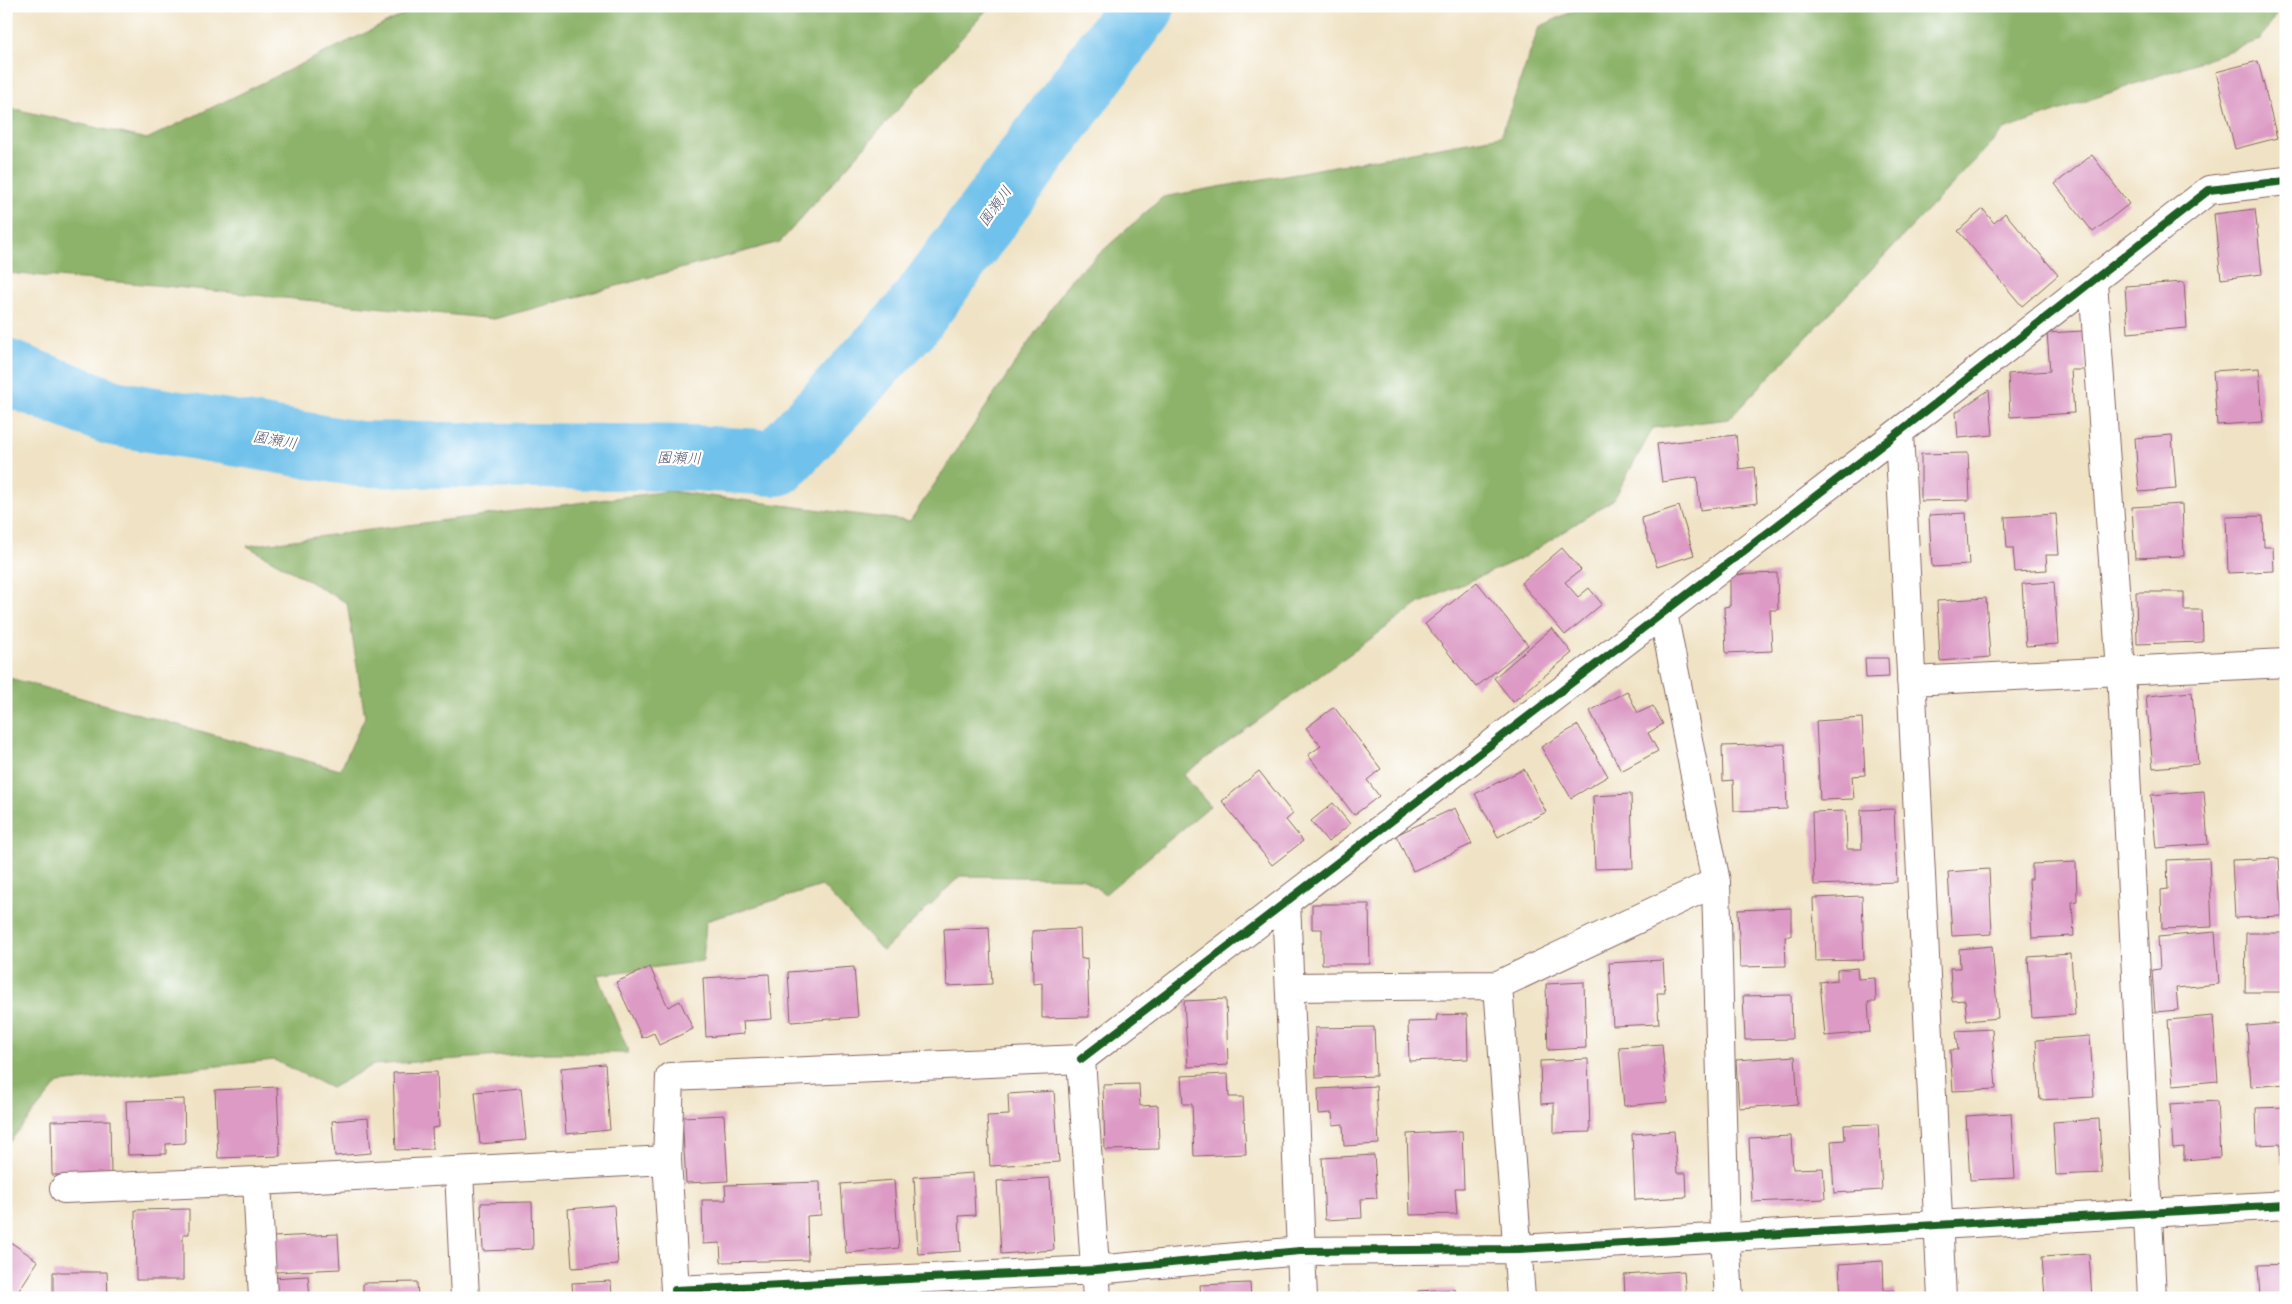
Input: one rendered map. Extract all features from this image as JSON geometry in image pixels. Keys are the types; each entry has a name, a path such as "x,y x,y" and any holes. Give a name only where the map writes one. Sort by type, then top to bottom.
{"street":[{"path":"2286,181 2209,190 1899,432 1081,1059 670,1077 667,1160 676,1294 883,1289 1300,1250 1519,1249 1940,1223 2286,1205"},
{"path":"2093,282 2121,671 2152,1298"},
{"path":"1899,432 1940,1223 1942,1298"},
{"path":"1663,613 1716,882 1725,1236 1729,1298"},
{"path":"1911,681 2286,663"},
{"path":"1290,987 1498,986 1716,882"},
{"path":"1286,902 1303,1298"},
{"path":"1498,986 1519,1249 1521,1298"},
{"path":"1081,1059 1098,1298"},
{"path":"64,1189 667,1160"},
{"path":"459,1170 466,1298"},
{"path":"257,1181 263,1298"}],"green space":[{"path":"421,6 990,6 780,242 494,319 155,285 6,273 6,107 147,139"},
{"path":"1584,6 2281,6 2260,40 2004,130 1729,419 1653,428 1614,499 1524,557 1420,603 1183,775 1210,806 1105,894 1082,878 960,876 883,951 822,886 706,921 703,961 597,975 629,1053 543,1053 373,1065 331,1088 274,1060 58,1083 6,1146 6,677 340,770 365,717 347,603 247,546 669,491 910,521 1071,279 1163,197 1501,136 1539,27"}],"building":[{"path":"2258,61 2277,138 2235,149 2216,72"},
{"path":"2092,155 2129,204 2093,232 2055,184"},
{"path":"1983,209 1994,223 2005,213 2058,275 2022,306 1958,231"},
{"path":"2255,209 2262,274 2221,279 2214,214"},
{"path":"2184,282 2187,328 2128,333 2125,286"},
{"path":"2083,331 2086,370 2071,370 2074,413 2010,417 2008,374 2050,371 2047,333"},
{"path":"2259,368 2263,422 2217,425 2213,371"},
{"path":"1989,390 1993,435 1958,438 1956,412"},
{"path":"1736,435 1739,469 1754,467 1757,503 1700,510 1697,477 1662,482 1657,444"},
{"path":"2172,435 2176,489 2139,492 2135,438"},
{"path":"1968,453 1970,500 1921,501 1921,454"},
{"path":"2182,504 2184,556 2135,558 2132,507"},
{"path":"1679,506 1694,555 1657,567 1641,518"},
{"path":"1966,513 1969,565 1932,567 1929,515"},
{"path":"2056,514 2059,555 2046,555 2047,570 2015,572 2013,548 2007,548 2005,517"},
{"path":"2263,516 2264,547 2273,547 2274,571 2228,573 2226,517"},
{"path":"1562,548 1581,570 1565,582 1578,597 1589,588 1602,604 1565,635 1521,583"},
{"path":"1777,573 1778,610 1770,610 1772,651 1726,653 1724,607 1730,606 1730,575"},
{"path":"1477,582 1528,645 1476,687 1425,624"},
{"path":"2054,582 2058,644 2026,646 2022,584"},
{"path":"2136,592 2184,592 2184,610 2202,610 2203,642 2137,644"},
{"path":"1986,598 1990,657 1940,661 1937,601"},
{"path":"1552,628 1572,653 1513,702 1494,678"},
{"path":"1865,658 1888,658 1889,677 1866,678"},
{"path":"1627,691 1638,713 1653,706 1663,724 1648,733 1658,751 1621,771 1590,711"},
{"path":"2192,692 2198,764 2153,768 2146,696"},
{"path":"1334,707 1381,769 1367,780 1379,796 1354,815 1308,755 1321,746 1306,728"},
{"path":"1862,718 1865,775 1852,776 1854,799 1820,800 1816,721"},
{"path":"1578,725 1608,776 1571,798 1541,747"},
{"path":"1785,744 1787,809 1734,811 1733,780 1723,781 1722,746"},
{"path":"1524,769 1546,812 1498,837 1475,794"},
{"path":"1259,771 1293,814 1286,820 1303,841 1272,865 1222,801"},
{"path":"2204,791 2208,844 2156,848 2151,795"},
{"path":"1631,794 1633,868 1595,869 1593,796"},
{"path":"1333,803 1350,824 1328,842 1311,821"},
{"path":"1455,808 1472,844 1413,871 1396,835"},
{"path":"1894,809 1897,882 1814,885 1812,812 1846,811 1847,849 1862,849 1861,810"},
{"path":"2209,858 2212,927 2162,929 2161,890 2168,889 2167,860"},
{"path":"2279,858 2282,916 2235,918 2232,860"},
{"path":"2076,862 2077,901 2072,902 2074,936 2032,938 2029,879 2032,879 2032,864"},
{"path":"1989,869 1992,934 1952,936 1948,872"},
{"path":"1862,896 1864,960 1815,961 1813,898"},
{"path":"1312,904 1369,904 1370,964 1322,964 1322,929 1312,929"},
{"path":"1791,908 1791,936 1785,936 1786,966 1740,967 1738,910"},
{"path":"989,927 992,984 947,986 944,929"},
{"path":"1080,929 1081,959 1087,958 1089,1017 1042,1018 1042,983 1033,984 1032,931"},
{"path":"2215,932 2219,984 2176,988 2178,1010 2155,1012 2152,970 2160,969 2158,937"},
{"path":"2246,933 2286,933 2286,992 2245,992"},
{"path":"1992,946 1998,1018 1967,1021 1965,1000 1952,1001 1950,968 1960,968 1959,949"},
{"path":"2071,954 2075,1015 2032,1018 2028,957"},
{"path":"1663,960 1665,993 1657,993 1659,1024 1613,1026 1609,963"},
{"path":"650,967 668,1007 680,1001 693,1029 659,1045 654,1033 642,1038 616,982"},
{"path":"854,967 858,1017 791,1022 788,972"},
{"path":"1857,968 1858,979 1875,978 1876,1002 1868,1002 1870,1032 1825,1036 1820,982 1837,980 1837,970"},
{"path":"769,974 772,1019 743,1021 744,1034 706,1037 703,978"},
{"path":"1584,982 1586,1048 1548,1050 1546,984"},
{"path":"1791,995 1792,1039 1745,1040 1743,996"},
{"path":"1226,999 1228,1065 1188,1067 1184,1001"},
{"path":"1467,1014 1468,1059 1409,1061 1408,1022 1436,1021 1437,1015"},
{"path":"2213,1016 2218,1081 2173,1085 2168,1020"},
{"path":"2283,1023 2286,1084 2251,1087 2247,1026"},
{"path":"1374,1027 1376,1076 1316,1078 1315,1028"},
{"path":"1992,1029 1996,1089 1953,1091 1950,1050 1958,1050 1956,1031"},
{"path":"2090,1036 2094,1097 2040,1100 2036,1040"},
{"path":"1662,1044 1667,1102 1624,1106 1619,1047"},
{"path":"1795,1056 1798,1104 1739,1108 1736,1060"},
{"path":"1588,1059 1590,1132 1554,1133 1554,1103 1541,1104 1540,1061"},
{"path":"605,1064 610,1130 566,1134 561,1068"},
{"path":"437,1072 439,1127 432,1128 433,1149 396,1150 393,1073"},
{"path":"1228,1074 1229,1097 1243,1097 1246,1154 1194,1156 1192,1104 1183,1104 1181,1076"},
{"path":"1139,1084 1140,1106 1158,1105 1159,1149 1105,1150 1103,1085"},
{"path":"1376,1086 1379,1144 1344,1146 1343,1124 1333,1125 1332,1113 1319,1114 1318,1089"},
{"path":"277,1087 280,1156 218,1158 215,1090"},
{"path":"521,1088 526,1140 480,1144 475,1092"},
{"path":"1054,1091 1059,1162 990,1166 987,1116 1009,1115 1008,1094"},
{"path":"184,1099 185,1143 166,1144 166,1154 128,1155 126,1101"},
{"path":"2217,1101 2220,1157 2184,1160 2184,1147 2173,1148 2170,1104"},
{"path":"2286,1107 2286,1163 2281,1163 2280,1144 2257,1145 2256,1108"},
{"path":"2011,1113 2015,1178 1970,1180 1966,1116"},
{"path":"724,1115 728,1181 686,1183 682,1117"},
{"path":"368,1118 371,1153 335,1156 332,1121"},
{"path":"2099,1119 2102,1173 2056,1175 2053,1122"},
{"path":"110,1120 111,1174 52,1175 51,1121"},
{"path":"1878,1124 1882,1190 1834,1193 1831,1141 1845,1140 1844,1125"},
{"path":"1462,1131 1464,1188 1455,1188 1457,1214 1410,1215 1407,1134"},
{"path":"1674,1131 1677,1173 1686,1173 1687,1197 1635,1200 1632,1134"},
{"path":"1791,1136 1793,1169 1823,1168 1825,1199 1752,1202 1749,1138"},
{"path":"1374,1155 1377,1198 1361,1199 1362,1218 1325,1220 1322,1158"},
{"path":"973,1173 975,1215 959,1216 961,1251 918,1254 914,1177"},
{"path":"1050,1178 1054,1250 1001,1254 997,1181"},
{"path":"894,1180 899,1248 846,1253 841,1184"},
{"path":"820,1182 821,1215 807,1216 808,1260 721,1262 720,1243 703,1244 702,1200 726,1200 725,1185"},
{"path":"532,1202 533,1249 483,1251 481,1203"},
{"path":"614,1205 618,1265 572,1268 568,1209"},
{"path":"189,1209 189,1234 183,1234 183,1280 136,1280 135,1210"},
{"path":"338,1234 340,1269 275,1272 273,1237"},
{"path":"6,1239 38,1261 14,1298 6,1298"},
{"path":"2089,1254 2092,1298 2045,1298 2042,1257"},
{"path":"1883,1261 1884,1291 1895,1290 1896,1298 1841,1298 1839,1264"},
{"path":"2286,1264 2286,1298 2260,1298 2258,1265"},
{"path":"1684,1271 1686,1298 1625,1298 1624,1275"},
{"path":"53,1272 107,1272 108,1298 53,1298"},
{"path":"308,1276 310,1298 272,1298 270,1278"},
{"path":"611,1281 612,1298 573,1298 572,1283"},
{"path":"417,1282 418,1298 363,1298 363,1283"},
{"path":"1250,1283 1251,1298 1201,1298 1200,1285"},
{"path":"1455,1289 1456,1298 1418,1298 1418,1291"},
{"path":"1362,1293 1363,1298 1330,1298 1330,1296"}],"waterway":[{"name":"園瀬川","path":"6,372 113,413 359,454 692,458 777,463 912,318 1142,6"}],"cycle path":[{"path":"1081,1059 1899,432 2209,190 2286,181"},
{"path":"676,1298 675,1290 1096,1270 1300,1251 1519,1249 2286,1205"}]}
